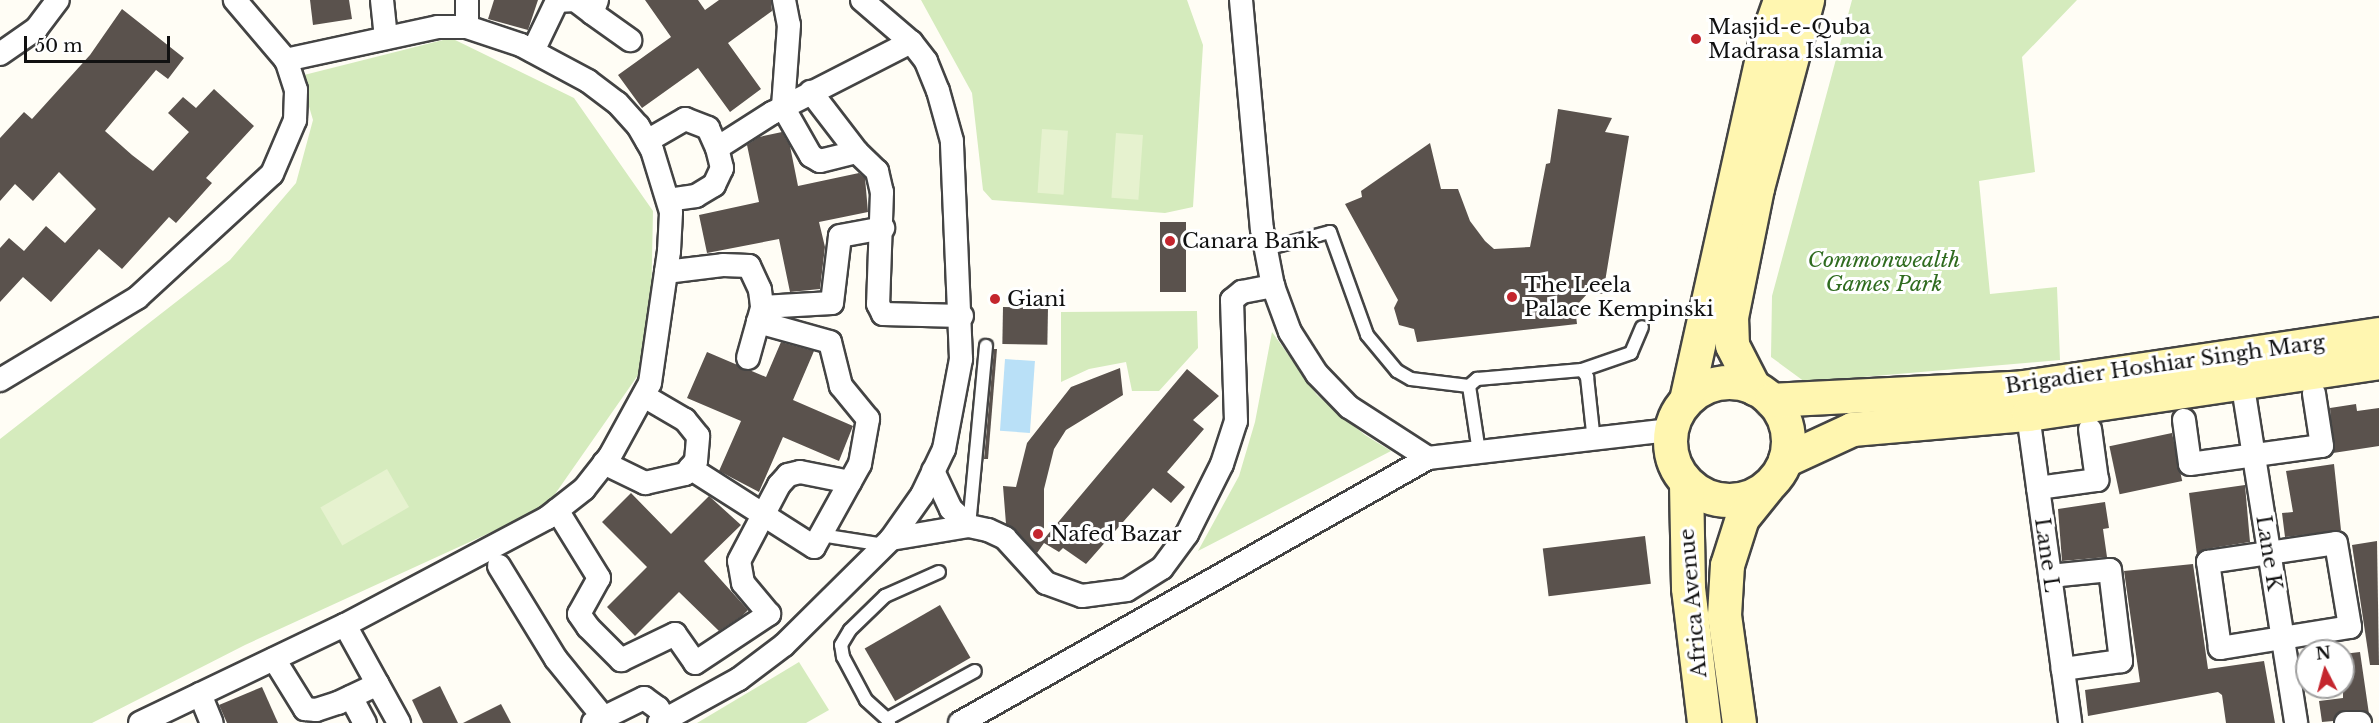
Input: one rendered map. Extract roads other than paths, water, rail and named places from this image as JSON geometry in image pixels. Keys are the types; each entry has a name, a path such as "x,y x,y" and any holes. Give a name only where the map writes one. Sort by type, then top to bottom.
{"main road":[{"path":"1780,0 1766,40 1686,400 1670,430 1669,448 1675,467 1686,483 1717,500 1736,500 1777,472 1786,426 1732,345 1731,317 1760,177 1807,0"},
{"name":"Brigadier Hoshiar Singh Marg","path":"2240,369 2379,334"},
{"name":"Brigadier Hoshiar Singh Marg","path":"1777,472 1852,429 2240,369 2379,362"},
{"path":"1686,400 1718,383 1763,394"},
{"name":"Brigadier Hoshiar Singh Marg","path":"1763,394 2026,401"},
{"name":"Africa Avenue","path":"1738,723 1724,615 1727,565 1742,518 1777,472"},
{"name":"Africa Avenue","path":"1686,483 1688,588 1704,723"}],"street":[{"path":"0,54 36,29 58,0"},
{"path":"0,380 137,298 272,174 296,120 296,90 286,60 235,0"},
{"path":"382,0 386,38"},
{"path":"467,0 467,27"},
{"path":"533,51 557,1 575,0 595,6 630,40"},
{"path":"784,0 789,26 783,106 811,156 820,161 857,152"},
{"path":"1241,0 1266,249 1273,286 1290,332 1317,374 1349,407 1428,458"},
{"path":"499,566 556,658 598,720 644,699 651,702 664,722 739,679 784,645 888,542 922,495 944,449 955,405 962,316 952,141 934,81 911,42 869,3"},
{"path":"140,723 345,625 557,510 584,489 604,463 650,383 666,272 668,200 662,172 647,141 638,126 610,97 588,81 533,51 497,34 467,27 438,27 286,60"},
{"path":"717,148 783,106 911,42"},
{"path":"811,92 857,152 877,171 882,192 883,228 878,304 883,314 962,316"},
{"path":"647,141 685,119 708,128 717,148 722,168 714,185 696,196 668,200"},
{"path":"760,315 832,303 840,236 883,228"},
{"path":"666,272 723,265 748,266 760,290 760,315 748,358"},
{"path":"933,471 951,509 969,526 1005,538 1046,583 1082,597 1127,590 1162,568 1187,534 1222,464 1236,421 1232,300 1242,292 1273,286"},
{"path":"690,468 814,547 860,464 868,419 841,386 830,342 760,315"},
{"name":"Lane K","path":"2240,369 2296,723"},
{"path":"2184,420 2190,464 2322,446 2314,394"},
{"path":"604,463 645,483 666,481 690,468 696,461 698,436 685,420 644,396"},
{"name":"Lane L","path":"2026,401 2070,723"},
{"path":"2038,488 2097,480 2090,429"},
{"path":"960,723 1428,458 1594,441 1670,430"},
{"path":"557,510 593,564 598,578 579,614 588,627 621,660 675,634 695,663 769,614 743,583 740,561 779,485 788,475 800,472 850,482"},
{"path":"888,542 969,526"},
{"path":"2336,543 2350,627 2283,639 2220,648 2208,562 2336,543"},
{"path":"2050,576 2110,570 2121,661 2063,669"},
{"path":"345,625 399,723"},
{"path":"274,659 304,709 316,710 378,684"},
{"path":"200,694 212,723"},
{"path":"351,697 365,723"},
{"path":"2346,723 2360,723"}],"lane":[{"path":"1266,249 1330,232 1367,335 1397,371 1411,379 1469,386 1477,379 1582,370 1631,353 1642,327"},
{"path":"969,526 986,346"},
{"path":"1582,370 1587,376 1594,441"},
{"path":"1469,386 1479,452"},
{"path":"821,535 888,542"},
{"path":"939,572 885,596 850,630 841,645 843,657 866,700 888,721 975,671"}],"water":[{"path":"1005,359 1035,361 1030,433 1000,431"}],"place":[{"name":"Masjid-e-Quba Madrasa Islamia","path":"1696,39"},
{"name":"Canara Bank","path":"1170,241"},
{"name":"The Leela Palace Kempinski","path":"1512,297"},
{"name":"Giani","path":"995,299"},
{"name":"Nafed Bazar","path":"1038,534"}],"park label":[{"name":"Commonwealth Games Park","path":"1884,272"}]}
